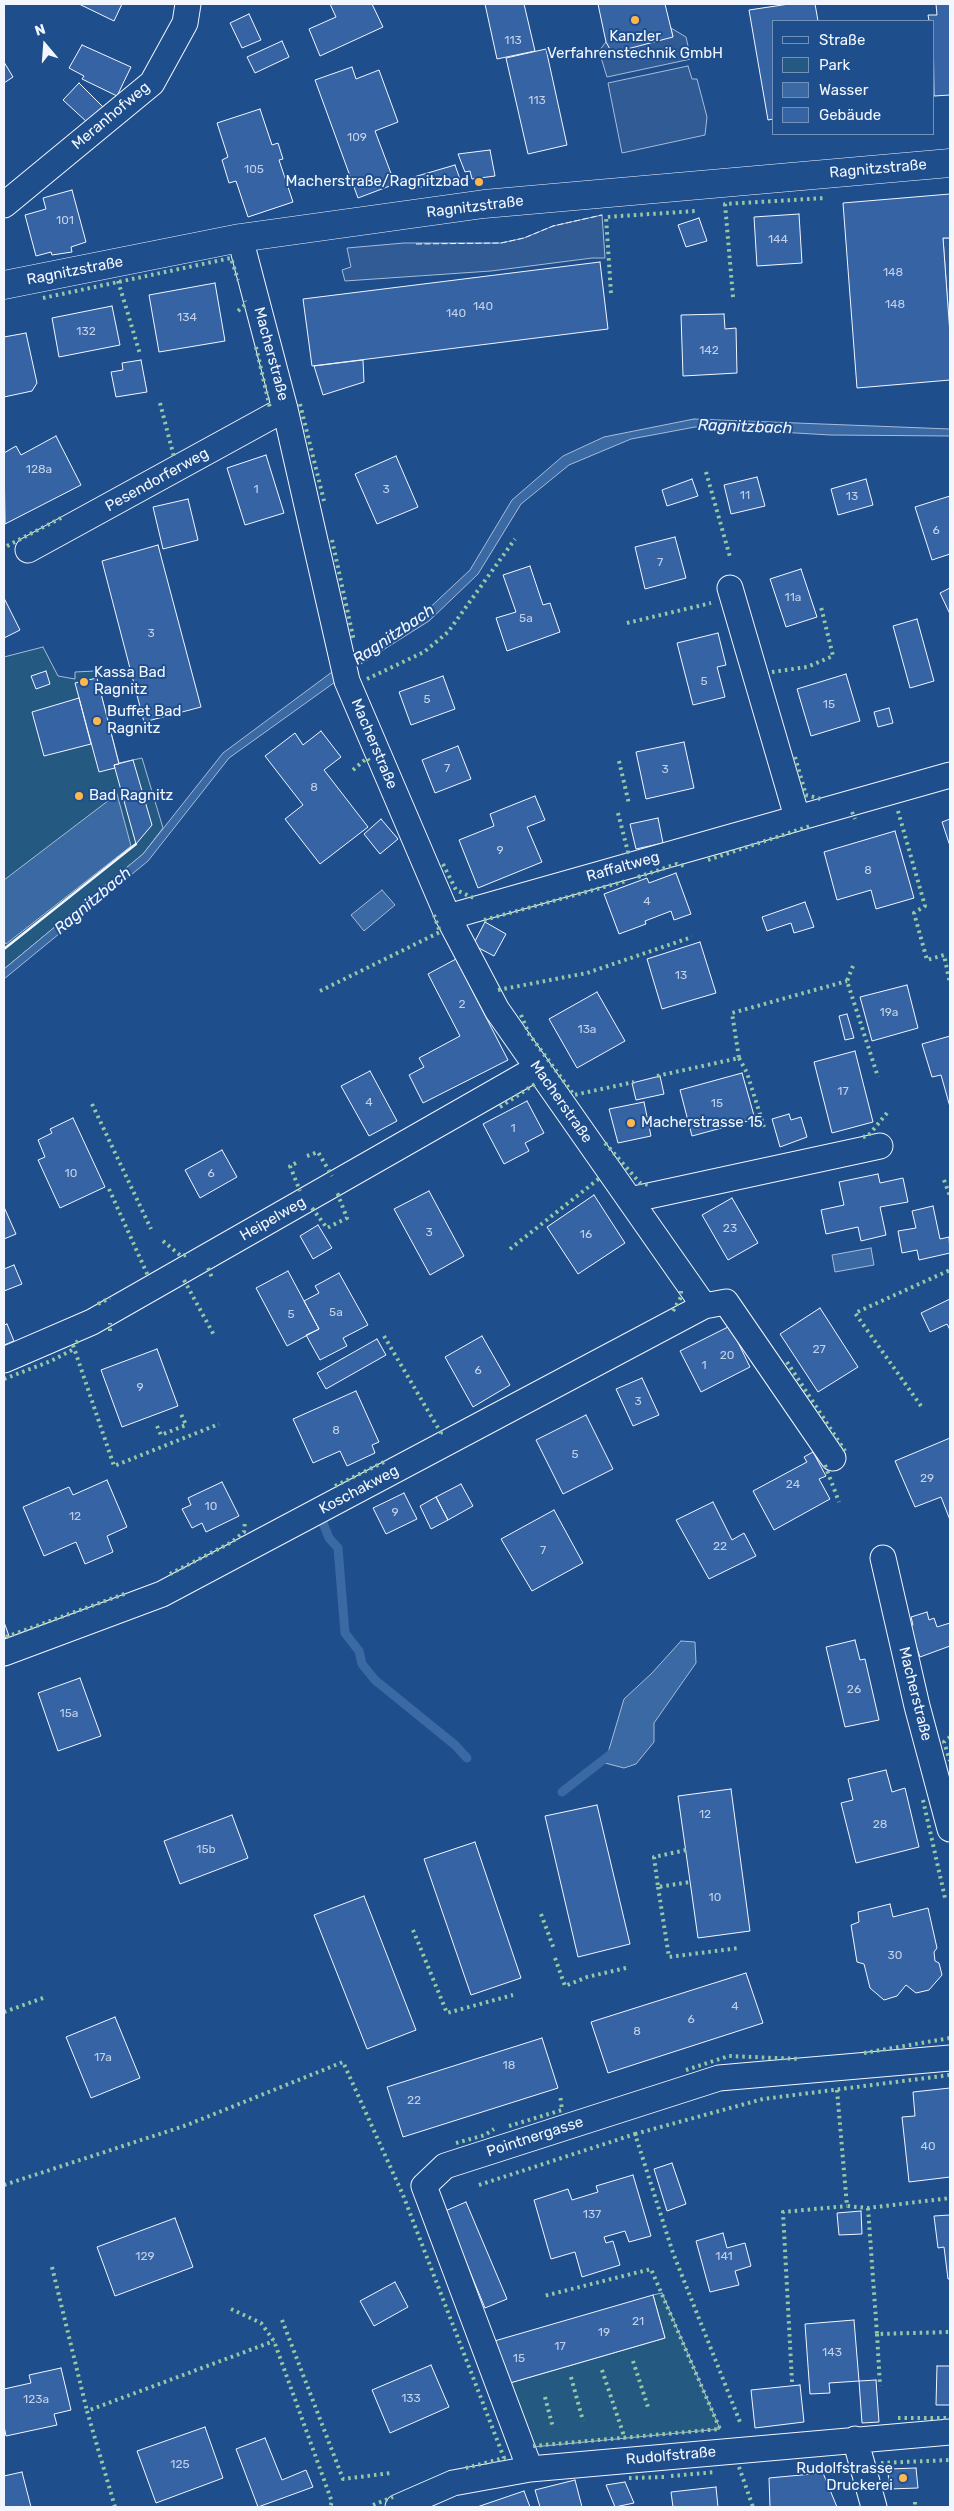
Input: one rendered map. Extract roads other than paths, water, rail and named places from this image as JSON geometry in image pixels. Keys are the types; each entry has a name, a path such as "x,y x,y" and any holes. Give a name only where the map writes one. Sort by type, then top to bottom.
{"main road":[{"name":"Ragnitzstraße","path":"4,285 240,238 484,204 950,163"}],"street":[{"name":"Meranhofweg","path":"4,205 152,83 185,23 188,4"},
{"name":"Macherstraße","path":"240,238 285,410 347,680 448,917 497,1010 704,1306"},
{"name":"Pesendorferweg","path":"28,550 285,410"},
{"path":"730,588 797,817"},
{"name":"Raffaltweg","path":"448,917 950,775"},
{"name":"Heipelweg","path":"4,1360 92,1322 537,1068"},
{"path":"630,1200 880,1146"},
{"path":"704,1306 726,1302 833,1458"},
{"name":"Koschakweg","path":"4,1653 162,1594 704,1306"},
{"name":"Macherstraße","path":"883,1558 917,1706 950,1829"},
{"name":"Pointnergasse","path":"530,2469 424,2186 445,2166 719,2078 950,2058"},
{"name":"Rudolfstraße","path":"398,2507 453,2483 530,2469 950,2432"},
{"path":"855,2440 874,2507"}],"water":[{"name":"Ragnitzbach","path":"694,419 950,429 950,436 830,435 695,427 631,439 569,465 521,504 478,574 429,621 356,667 229,758 148,861 4,979 4,969 143,854 223,753 336,669 423,614 470,570 512,500 563,456 604,437"},
{"path":"117,794 131,846 6,944 4,941 4,880"},
{"path":"382,890 395,905 364,931 351,915"},
{"path":"871,1248 874,1265 835,1272 832,1255"},
{"path":"681,1641 695,1642 696,1663 654,1723 654,1742 636,1764 624,1768 605,1763 624,1699 652,1673"}],"waterway":[{"path":"323,1523 329,1538 338,1548 345,1633 359,1651 362,1664 375,1680 455,1745 467,1758"},
{"path":"562,1792 616,1750"}],"place":[{"name":"Kanzler Verfahrenstechnik GmbH","path":"635,20"},
{"name":"Macherstraße/Ragnitzbad","path":"479,182"},
{"name":"Kassa Bad Ragnitz","path":"84,682"},
{"name":"Buffet Bad Ragnitz","path":"97,721"},
{"name":"Bad Ragnitz","path":"79,796"},
{"name":"Macherstrasse 15","path":"631,1123"},
{"name":"Rudolfstrasse Druckerei","path":"903,2478"}]}
